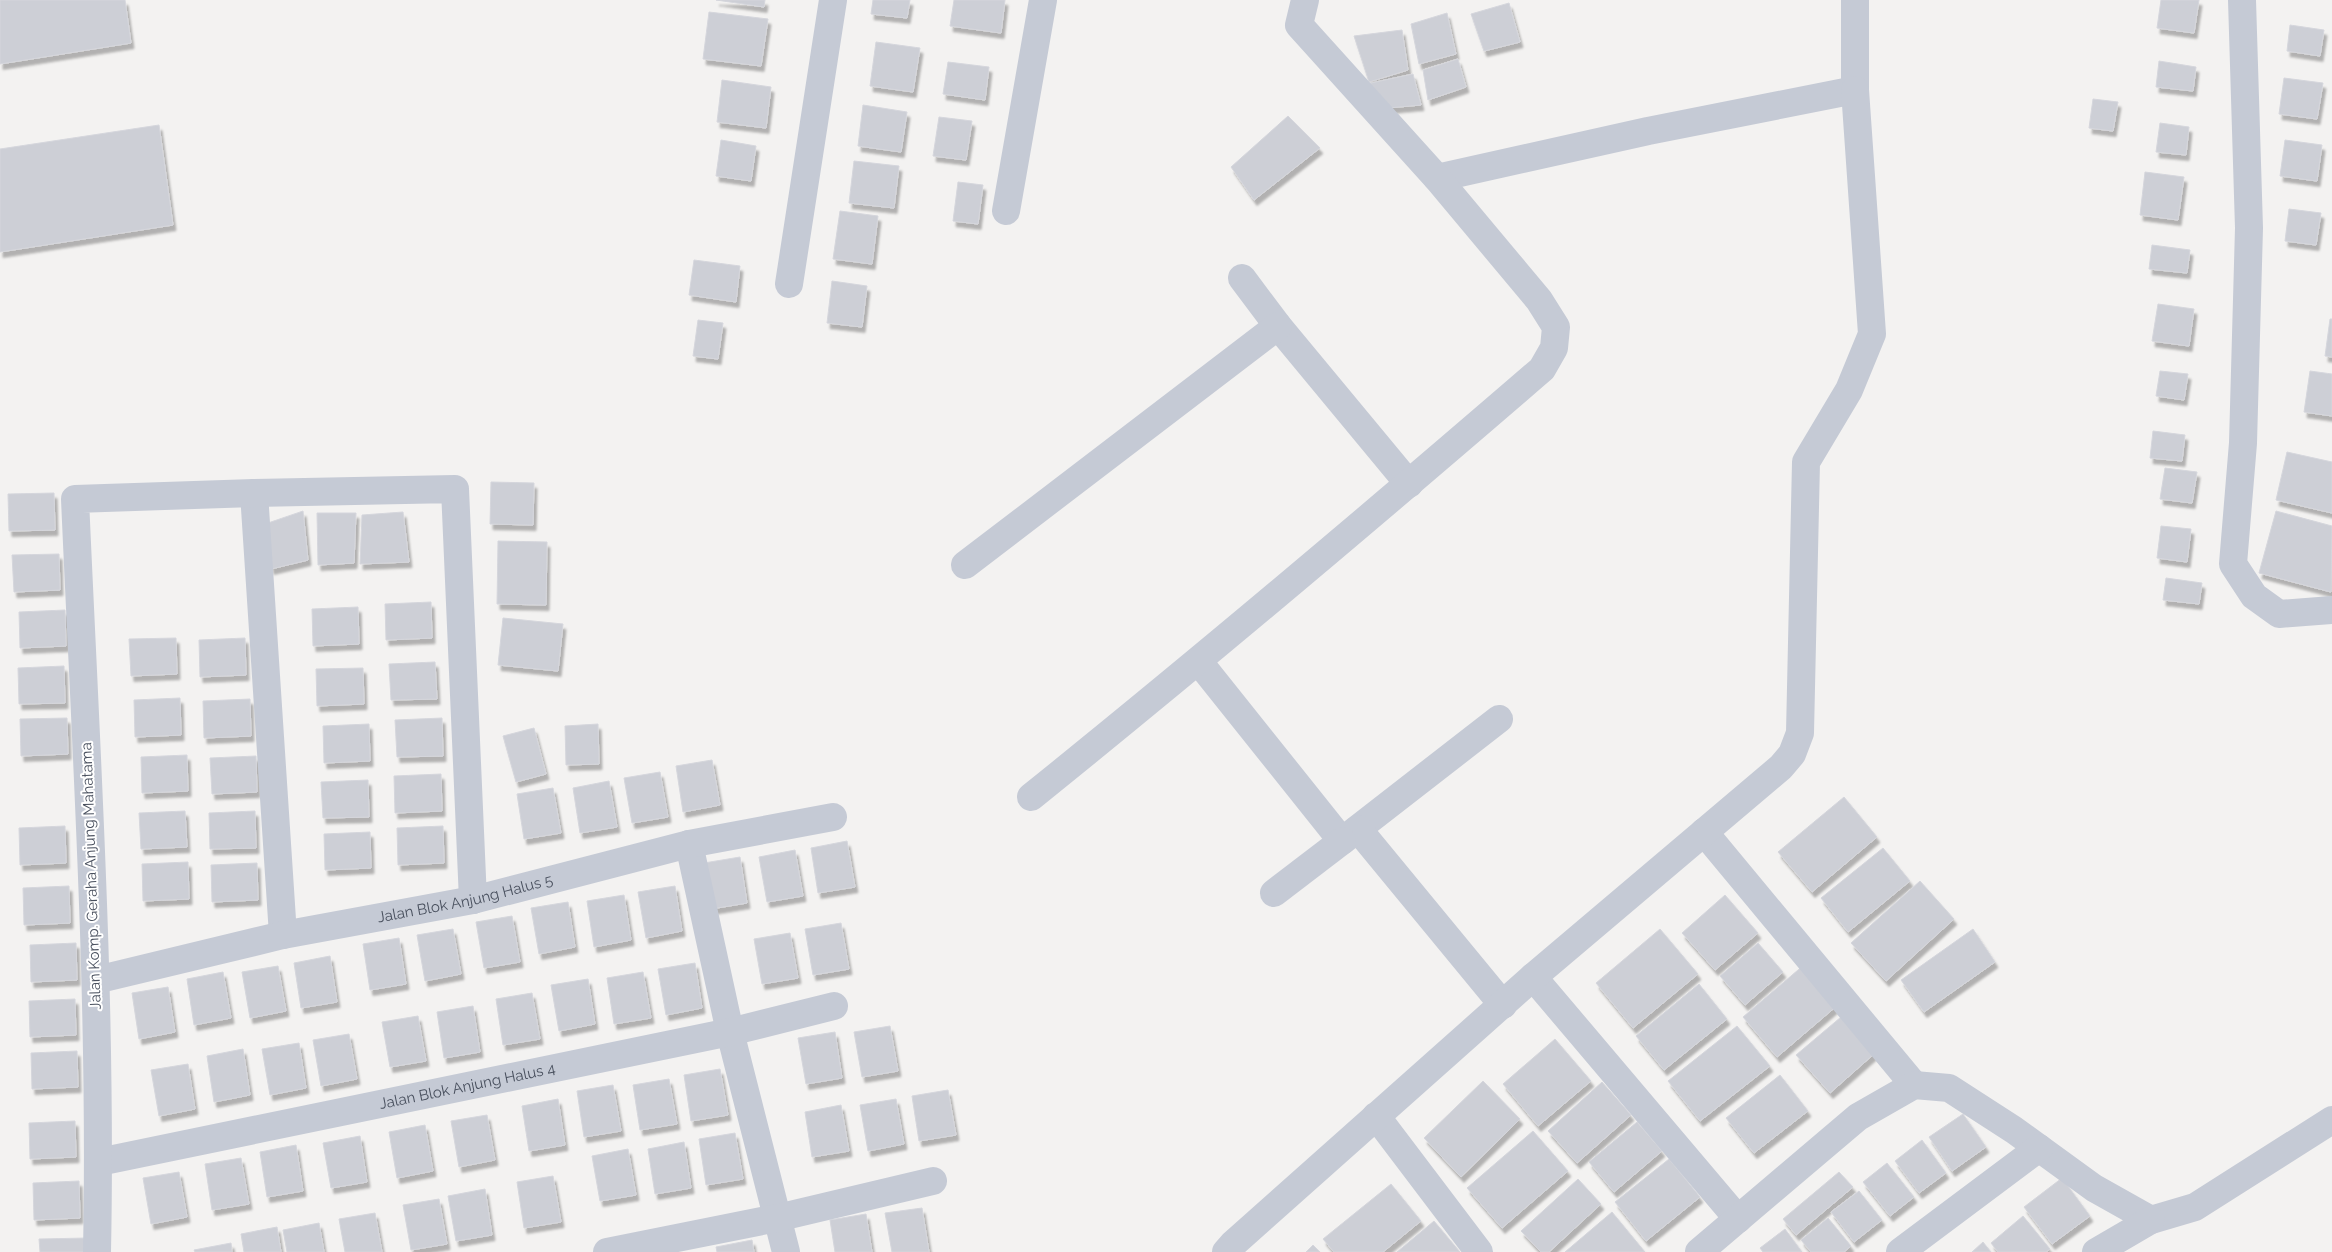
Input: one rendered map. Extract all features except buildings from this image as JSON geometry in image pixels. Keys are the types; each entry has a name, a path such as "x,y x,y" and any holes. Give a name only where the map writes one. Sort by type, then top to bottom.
{"street":[{"path":"789,284 833,0"},
{"path":"1006,211 1043,0"},
{"path":"1032,797 1199,662 1409,484 1542,368 1554,348 1556,327 1539,300 1437,178 1299,24 1306,0"},
{"path":"1226,1252 1533,977 1781,767 1792,754 1800,734 1806,462 1849,390 1872,334 1855,90 1855,0"},
{"path":"2242,0 2249,228 2243,443 2232,564 2254,596 2279,614 2332,610"},
{"path":"1437,178 1648,131 1855,90"},
{"path":"1242,278 1278,326 1409,484"},
{"path":"965,564 1278,326"},
{"path":"282,935 254,493 455,489 473,900"},
{"name":"Jalan Komp. Geraha Anjung Mahatama","path":"97,1252 99,1162 96,980 75,499 254,493"},
{"path":"1199,662 1350,835 1503,1005"},
{"path":"1274,894 1499,719"},
{"name":"Jalan Blok Anjung Halus 5","path":"96,980 282,935 473,900 689,844 833,816"},
{"path":"1704,832 1914,1085"},
{"path":"689,844 730,1032 786,1252"},
{"path":"1533,977 1738,1219"},
{"name":"Jalan Blok Anjung Halus 4","path":"99,1162 730,1032 834,1006"},
{"path":"1699,1252 1858,1117 1914,1085 1949,1088 2039,1148 2094,1188 2151,1220"},
{"path":"1376,1116 1479,1252"},
{"path":"2096,1252 2151,1220 2195,1207 2332,1120"},
{"path":"1900,1252 2039,1148"},
{"path":"607,1252 777,1218 933,1181"}]}
